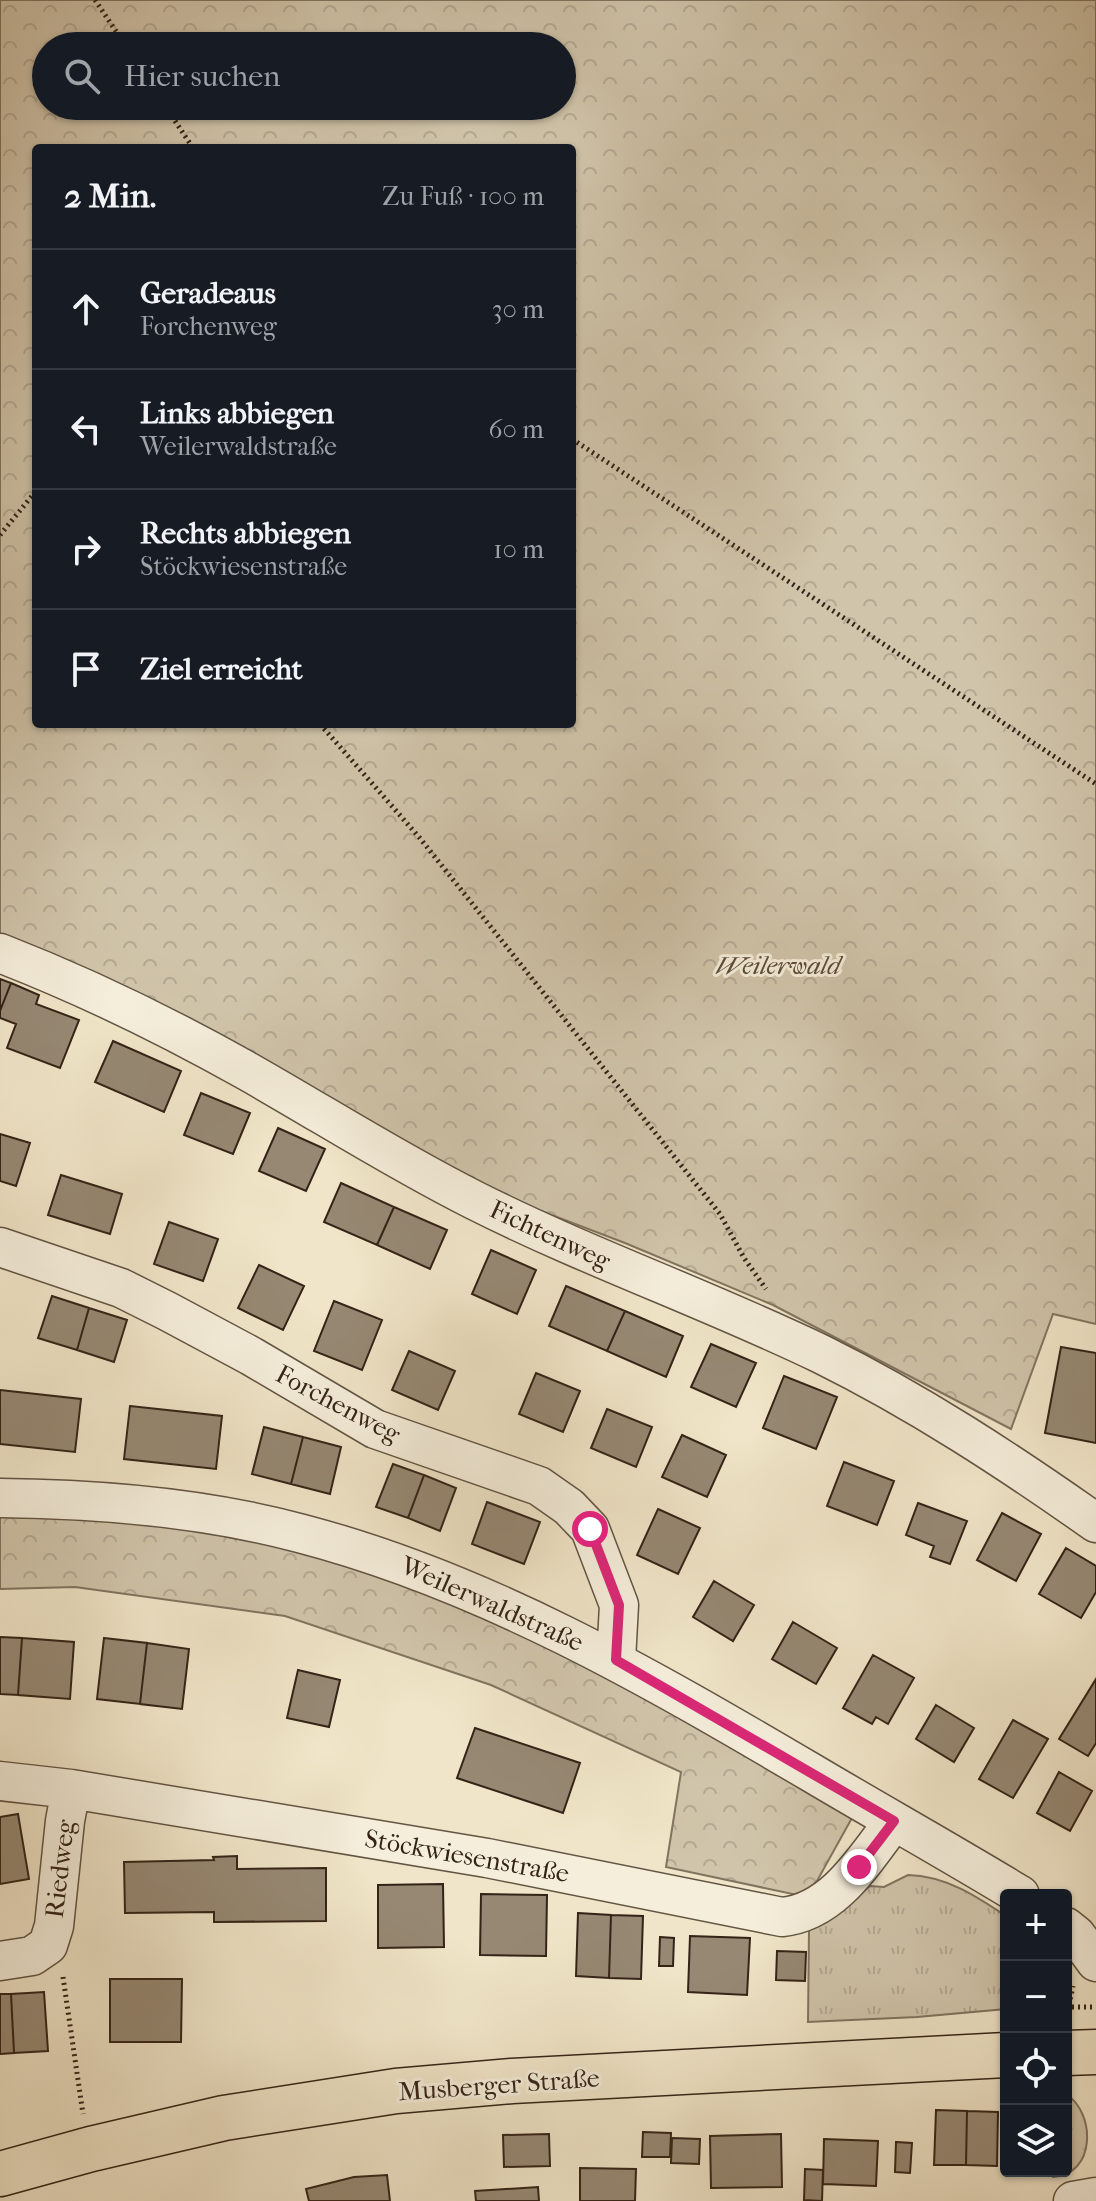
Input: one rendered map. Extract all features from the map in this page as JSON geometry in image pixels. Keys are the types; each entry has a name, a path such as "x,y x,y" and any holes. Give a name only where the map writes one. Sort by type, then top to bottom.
{"main road":[{"path":"1072,2053 1096,2052"},
{"name":"Musberger Straße","path":"0,2174 116,2142 224,2118 396,2091 512,2081 1000,2055"}],"street":[{"name":"Fichtenweg","path":"0,953 64,979 182,1036 363,1140 500,1213 771,1331 868,1379 981,1444 1096,1523"},
{"name":"Forchenweg","path":"0,1247 121,1288 251,1356 375,1429 539,1486 553,1494 590,1529 619,1605 616,1660"},
{"name":"Weilerwaldstraße","path":"0,1498 116,1502 166,1508 296,1532 407,1566 517,1611 616,1660 1010,1889"},
{"name":"Stöckwiesenstraße","path":"0,1781 71,1789 487,1858 782,1917 799,1916 825,1902 859,1867 894,1821"},
{"name":"Riedweg","path":"0,1961 32,1956 48,1945 54,1926 71,1789"},
{"path":"1072,1932 1096,1962"},
{"path":"1073,2201 1096,2197"}],"path":[{"path":"95,0 117,32"},
{"path":"174,120 190,144"},
{"path":"576,442 1096,784"},
{"path":"0,535 32,496"},
{"path":"324,728 419,837 720,1214 744,1258 770,1294 775,1310 771,1331"},
{"path":"48,1945 61,1964 83,2114"},
{"path":"1072,2007 1096,2007"}],"green space":[{"name":"Weilerwald","path":"0,0 1096,0 1096,1324 1053,1314 1011,1429 773,1305 625,1243 489,1191 0,935"},
{"path":"89,1510 308,1546 529,1634 670,1706 853,1816 817,1881 802,1896 666,1867 681,1772 491,1685 285,1616 75,1587 0,1589 0,1511"},
{"path":"908,1875 922,1876 948,1883 1000,1912 1000,2010 808,2022 809,1929 870,1886 884,1887"},
{"path":"1072,2099 1083,2115 1086,2128 1084,2155 1072,2170"}],"building":[{"path":"0,979 11,983 0,1011"},
{"path":"11,983 39,995 36,1004 79,1020 60,1068 7,1048 16,1024 0,1018 0,1011"},
{"path":"113,1041 181,1071 164,1112 95,1082"},
{"path":"201,1093 250,1113 233,1154 184,1135"},
{"path":"278,1128 325,1149 306,1191 259,1171"},
{"path":"0,1134 30,1143 16,1186 0,1181"},
{"path":"61,1175 122,1194 110,1234 48,1215"},
{"path":"341,1183 394,1207 377,1245 324,1222"},
{"path":"394,1207 447,1230 430,1269 377,1245"},
{"path":"169,1222 218,1239 203,1281 154,1264"},
{"path":"491,1250 536,1270 517,1314 472,1294"},
{"path":"259,1265 304,1286 283,1330 238,1308"},
{"path":"566,1286 625,1311 607,1351 549,1326"},
{"path":"52,1296 89,1308 77,1350 38,1338"},
{"path":"334,1301 382,1320 362,1370 314,1351"},
{"path":"89,1308 127,1320 114,1362 77,1350"},
{"path":"625,1311 683,1336 666,1377 607,1351"},
{"path":"711,1344 756,1363 736,1407 691,1387"},
{"path":"1061,1347 1096,1353 1096,1443 1045,1433"},
{"path":"409,1351 455,1371 438,1410 392,1390"},
{"path":"536,1373 580,1391 563,1432 519,1414"},
{"path":"784,1376 837,1397 816,1449 763,1428"},
{"path":"0,1390 81,1399 75,1452 0,1444"},
{"path":"130,1406 222,1416 216,1469 124,1459"},
{"path":"607,1409 652,1427 636,1467 591,1448"},
{"path":"264,1427 303,1437 291,1484 252,1474"},
{"path":"682,1435 726,1455 707,1497 662,1477"},
{"path":"303,1437 341,1447 330,1494 291,1484"},
{"path":"844,1462 894,1481 877,1525 827,1506"},
{"path":"393,1464 424,1475 408,1518 376,1507"},
{"path":"424,1475 456,1488 440,1531 408,1518"},
{"path":"487,1502 540,1522 524,1564 472,1544"},
{"path":"918,1503 967,1521 950,1564 930,1557 934,1546 906,1535"},
{"path":"658,1509 700,1528 678,1574 637,1555"},
{"path":"1002,1513 1041,1534 1016,1581 977,1560"},
{"path":"1066,1548 1096,1566 1096,1592 1081,1618 1039,1594"},
{"path":"714,1581 754,1605 733,1641 693,1617"},
{"path":"793,1622 837,1648 816,1684 772,1659"},
{"path":"0,1637 22,1638 18,1695 0,1694"},
{"path":"22,1638 74,1642 70,1699 18,1695"},
{"path":"104,1638 147,1643 140,1704 97,1699"},
{"path":"147,1643 189,1649 182,1709 140,1704"},
{"path":"873,1655 914,1678 888,1724 876,1717 872,1724 843,1708"},
{"path":"298,1670 340,1680 329,1727 287,1718"},
{"path":"1096,1679 1096,1743 1088,1756 1059,1739"},
{"path":"936,1705 974,1728 954,1762 916,1739"},
{"path":"1013,1720 1048,1739 1013,1798 979,1779"},
{"path":"475,1728 580,1763 563,1813 457,1778"},
{"path":"1059,1772 1092,1791 1070,1831 1037,1813"},
{"path":"18,1814 29,1879 0,1884 0,1817"},
{"path":"237,1856 237,1869 326,1868 326,1921 214,1922 214,1912 125,1913 124,1862 214,1860 213,1857"},
{"path":"443,1884 444,1947 378,1948 378,1885"},
{"path":"481,1894 547,1895 546,1956 480,1955"},
{"path":"578,1913 611,1915 609,1978 576,1976"},
{"path":"611,1915 643,1916 641,1979 609,1978"},
{"path":"690,1936 750,1938 747,1995 688,1992"},
{"path":"660,1937 674,1938 673,1966 659,1966"},
{"path":"777,1951 806,1952 805,1981 776,1980"},
{"path":"110,1979 182,1979 181,2042 110,2042"},
{"path":"44,1992 48,2051 14,2053 11,1994"},
{"path":"0,1994 11,1994 14,2053 0,2054"},
{"path":"936,2110 967,2111 966,2165 934,2165"},
{"path":"967,2111 998,2112 997,2166 966,2165"},
{"path":"643,2132 671,2133 670,2157 642,2157"},
{"path":"549,2134 550,2166 504,2167 503,2135"},
{"path":"781,2134 782,2187 711,2188 710,2136"},
{"path":"672,2138 700,2139 699,2164 671,2163"},
{"path":"824,2139 878,2141 876,2186 823,2184"},
{"path":"896,2142 912,2143 910,2173 895,2172"},
{"path":"580,2168 636,2169 635,2201 580,2201"},
{"path":"805,2169 823,2170 822,2201 804,2200"},
{"path":"387,2175 390,2201 309,2201 306,2189 354,2177"},
{"path":"538,2187 539,2201 476,2201 475,2191"}],"route":[{"path":"590,1529 619,1605 616,1660 894,1821 859,1867"}]}
